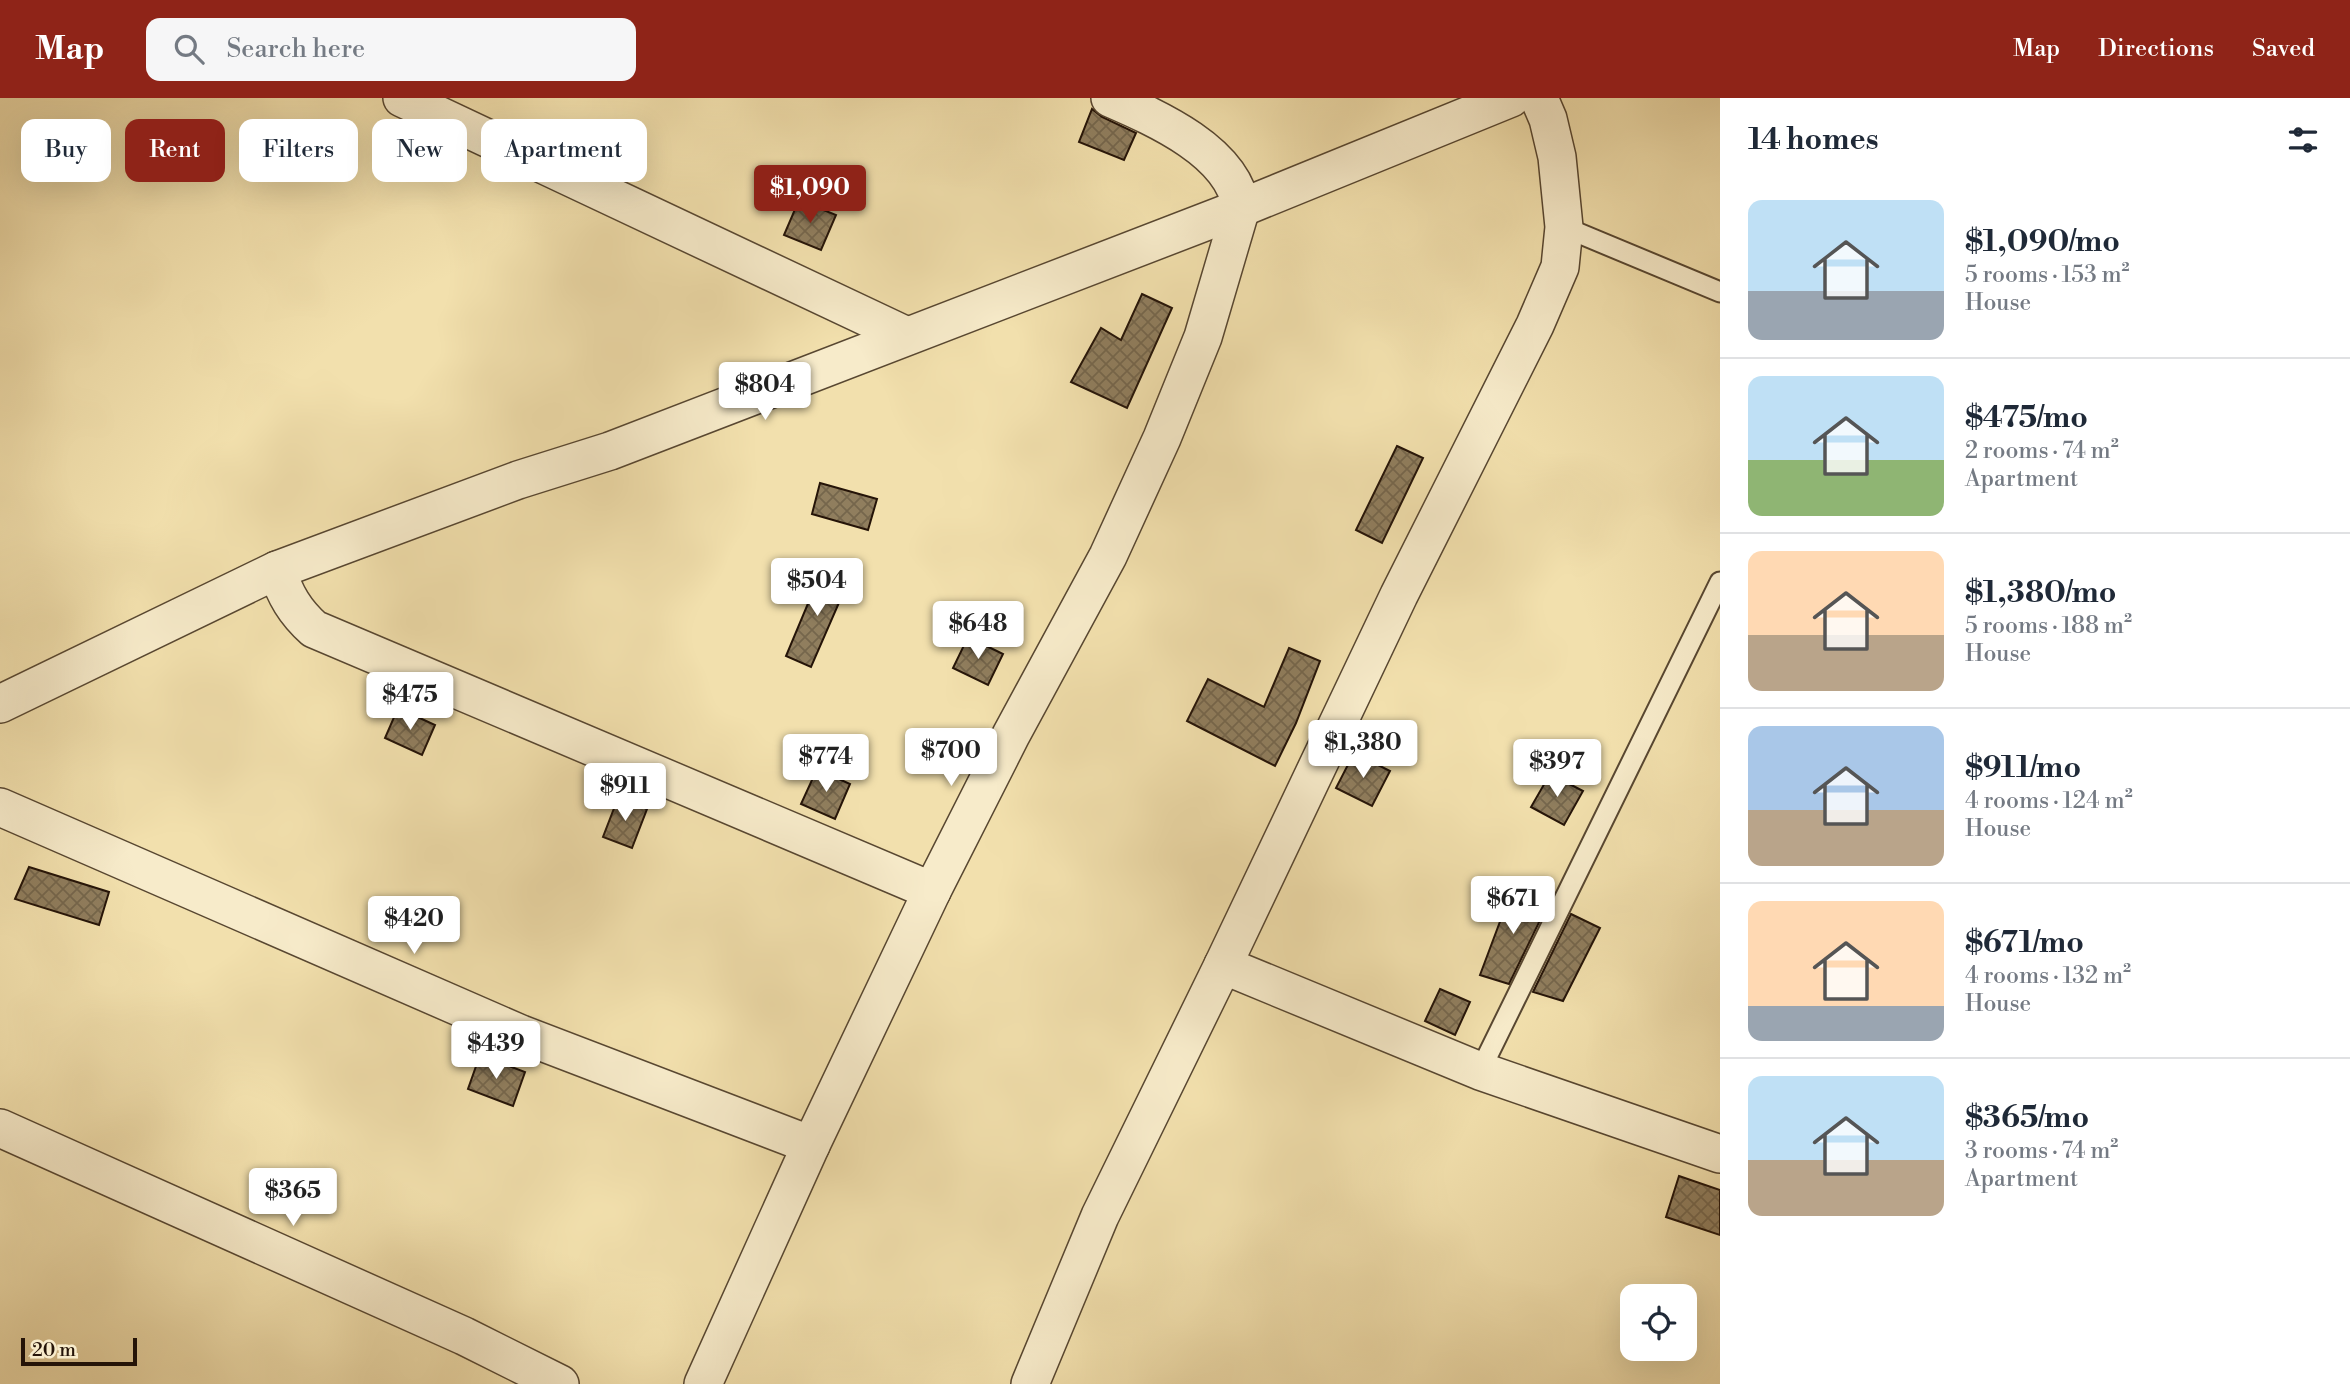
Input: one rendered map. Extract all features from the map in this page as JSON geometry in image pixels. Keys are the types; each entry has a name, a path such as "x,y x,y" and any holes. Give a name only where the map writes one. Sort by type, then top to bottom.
{"street":[{"path":"402,98 907,336"},
{"path":"702,1384 811,1145 932,891 1040,679 1108,556 1203,337 1241,208 1236,189 1228,174 1215,160 1182,135 1111,98"},
{"path":"0,704 277,570 518,480 610,451 1241,208 1511,98"},
{"path":"1030,1384 1100,1216 1399,595 1535,325 1560,267 1564,227 1557,157 1548,119 1539,98"},
{"path":"277,570 288,601 299,616 314,629 932,891"},
{"path":"0,807 521,1034 811,1145"},
{"path":"1223,965 1480,1071 1720,1154"},
{"path":"0,1129 464,1336 561,1384"}],"lane":[{"path":"1564,227 1720,292"},
{"path":"1480,1071 1720,582"}],"building":[{"path":"1092,109 1102,117 1136,133 1124,160 1079,142"},
{"path":"799,200 836,215 821,250 784,235"},
{"path":"1142,294 1172,308 1127,408 1071,382 1101,328 1121,340"},
{"path":"1397,446 1423,458 1382,543 1356,530"},
{"path":"820,483 877,499 868,530 812,514"},
{"path":"822,570 848,582 811,667 786,656"},
{"path":"968,637 1003,654 988,685 953,668"},
{"path":"1289,648 1320,661 1296,723 1275,766 1187,721 1208,679 1264,707"},
{"path":"398,708 435,725 422,755 385,738"},
{"path":"1354,753 1390,771 1372,806 1336,788"},
{"path":"817,769 850,784 835,819 801,804"},
{"path":"1550,774 1583,791 1564,825 1531,807"},
{"path":"618,798 647,809 632,848 603,837"},
{"path":"29,867 109,892 99,925 15,899"},
{"path":"1513,887 1548,904 1509,984 1480,975"},
{"path":"1571,914 1600,928 1563,1001 1533,992"},
{"path":"1440,989 1470,1002 1455,1035 1425,1021"},
{"path":"480,1055 525,1072 513,1106 468,1089"},
{"path":"1679,1176 1720,1190 1720,1235 1666,1217"}]}
